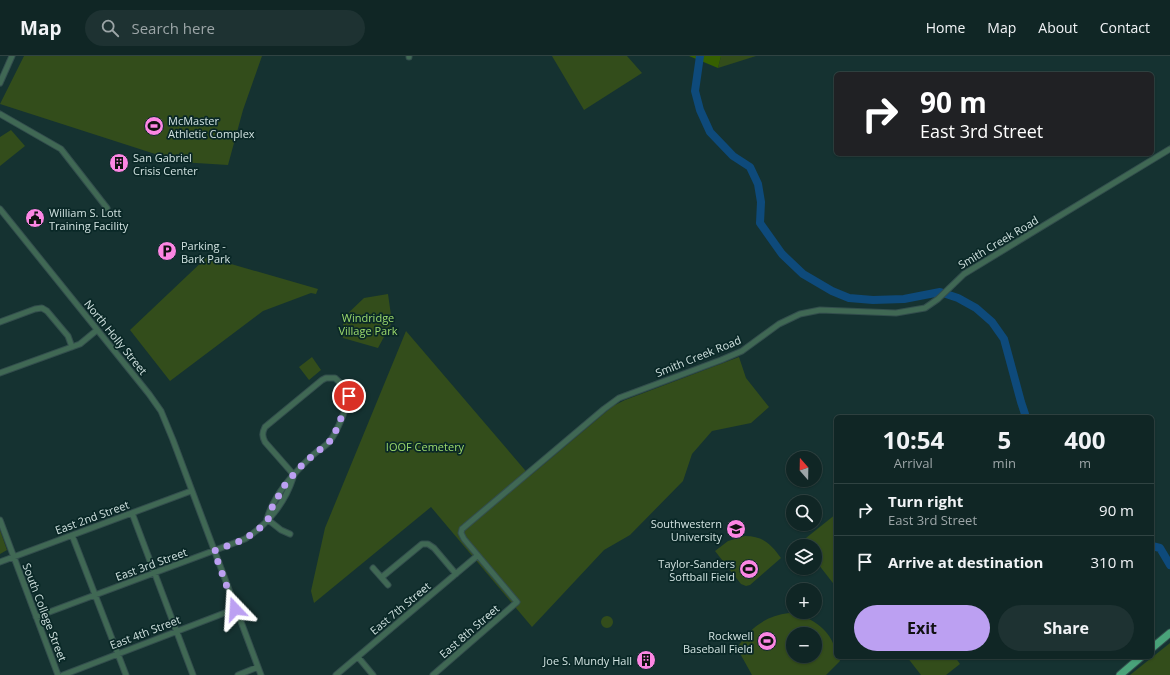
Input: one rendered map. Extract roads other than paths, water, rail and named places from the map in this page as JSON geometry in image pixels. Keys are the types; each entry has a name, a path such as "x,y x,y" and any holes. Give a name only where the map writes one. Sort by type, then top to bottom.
{"main road":[{"path":"1154,646 1170,633"},
{"path":"1120,675 1139,659"}],"street":[{"path":"0,83 12,56"},
{"path":"0,114 61,149 107,208"},
{"name":"Smith Creek Road","path":"517,602 477,556 462,536 462,529 619,398 742,351 779,324 800,314 827,310 896,313 925,308 938,299 964,274 1170,149"},
{"name":"North Holly Street","path":"0,210 149,394 161,411 261,675"},
{"path":"0,322 35,309 42,308 47,311 68,336 72,347"},
{"path":"0,373 80,344 97,330"},
{"name":"East 3rd Street","path":"36,617 245,539 261,527 274,514 290,486 294,475 314,454 330,441 334,435 349,400 349,396 346,391 335,378 326,378 322,380 265,427 263,437 265,442 294,475"},
{"name":"East 2nd Street","path":"0,562 191,491"},
{"path":"132,513 193,675"},
{"name":"South College Street","path":"0,520 58,675"},
{"path":"268,520 280,530 290,534"},
{"path":"72,535 126,675"},
{"path":"382,578 422,544 428,544 434,548 456,574"},
{"name":"East 7th Street","path":"336,675 477,556"},
{"path":"373,568 388,585"},
{"name":"East 8th Street","path":"433,675 517,602"},
{"name":"East 4th Street","path":"63,675 235,609"},
{"path":"358,656 373,675"},
{"path":"238,675 258,667"}],"waterway":[{"path":"700,56 695,91 700,110 710,132 733,156 750,167 758,184 761,202 760,223 782,254 803,274 832,291 849,298 873,300 904,299 940,292 958,298 976,308 992,322 1004,339 1025,415"},
{"path":"1154,546 1160,548 1170,565"}],"place":[{"name":"McMaster Athletic Complex","path":"154,126"},
{"name":"San Gabriel Crisis Center","path":"119,163"},
{"name":"William S. Lott Training Facility","path":"35,218"},
{"name":"Parking - Bark Park","path":"167,251"},
{"name":"Southwestern University","path":"736,529"},
{"name":"Taylor-Sanders Softball Field","path":"749,569"},
{"name":"Rockwell Baseball Field","path":"767,641"},
{"name":"Joe S. Mundy Hall","path":"646,660"}],"park label":[{"name":"Windridge Village Park","path":"368,323"},
{"name":"IOOF Cemetery","path":"425,446"}]}
